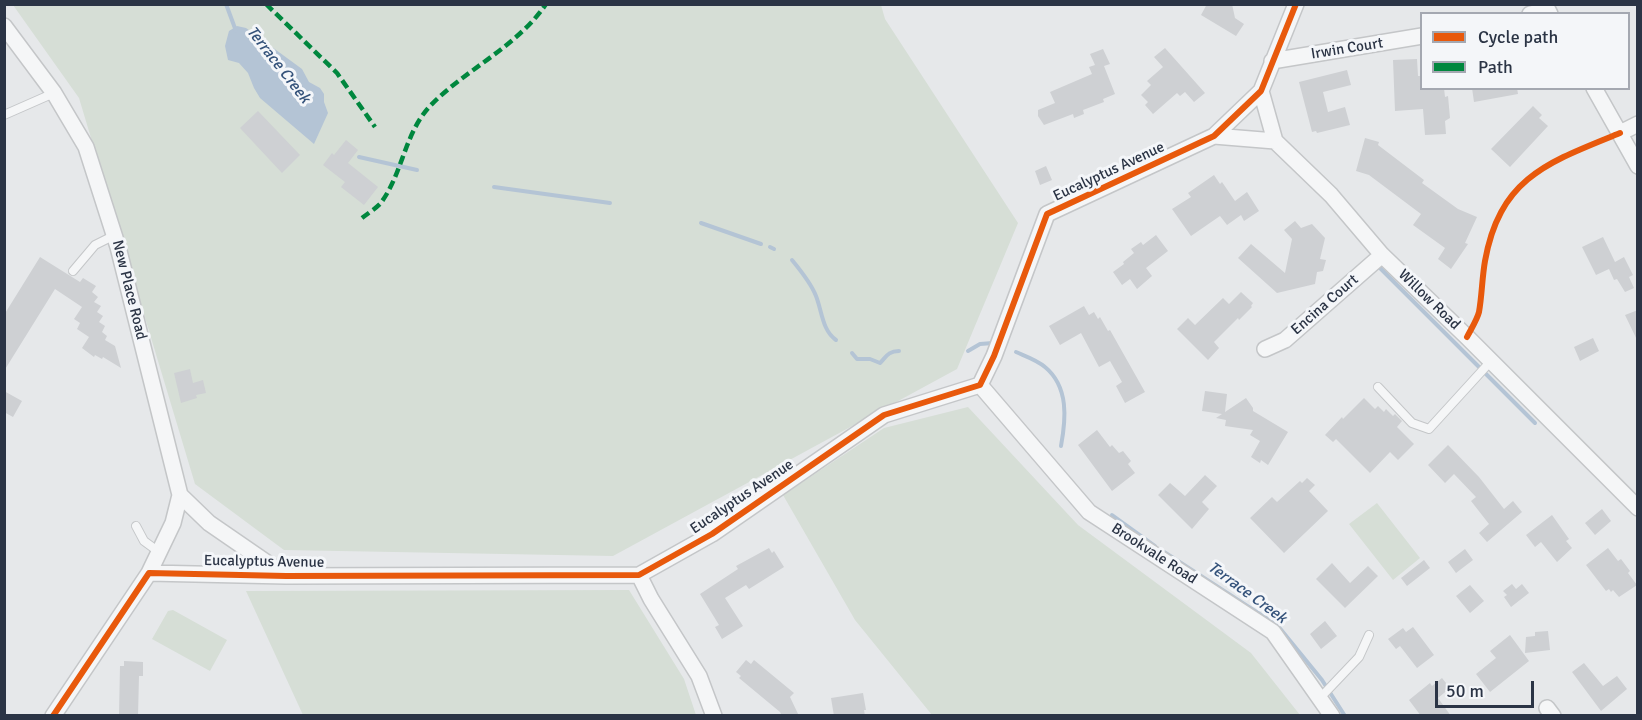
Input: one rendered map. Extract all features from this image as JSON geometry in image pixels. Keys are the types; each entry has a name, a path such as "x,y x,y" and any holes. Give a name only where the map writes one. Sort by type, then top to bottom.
{"street":[{"name":"Eucalyptus Avenue","path":"149,573 286,576 639,574 712,534 884,415 980,385 994,356 1047,214 1214,136 1262,91 1296,4"},
{"name":"New Place Road","path":"4,26 54,93 86,147 115,236 180,495 173,523 149,573"},
{"name":"Irwin Court","path":"1272,61 1420,36"},
{"path":"1595,90 1638,166"},
{"path":"1214,136 1275,141 1262,91"},
{"path":"1620,133 1638,124"},
{"name":"Willow Road","path":"1275,141 1331,195 1382,255 1638,508"},
{"name":"Encina Court","path":"1265,349 1285,340 1382,255"},
{"name":"Brookvale Road","path":"980,385 1089,512 1273,632 1321,697 1332,716"},
{"name":"Eucalyptus Avenue","path":"180,495 209,523 286,576"},
{"path":"53,716 149,573"},
{"path":"639,574 651,599 699,676 714,716"}],"lane":[{"path":"4,115 54,93"},
{"path":"73,271 95,245 115,236"},
{"path":"1378,387 1412,423 1429,429 1490,363"},
{"path":"136,526 144,541 159,552"},
{"path":"1321,697 1359,657 1369,635"}],"shaded area":[{"path":"13,5 881,5 885,19 1018,223 957,369 613,556 284,550 195,484 79,98"},
{"path":"968,407 1078,525 1251,653 1300,715 932,715 855,620 783,495 884,428"},
{"path":"1377,503 1420,558 1393,580 1349,524"},
{"path":"629,590 684,679 696,715 303,715 246,591"},
{"path":"173,610 227,640 210,671 152,639 168,611"}],"water":[{"path":"237,26 246,28 302,69 309,82 320,88 324,94 328,113 314,144 260,98 248,73 239,63 228,60 225,46 229,31"}],"building":[{"path":"1207,4 1232,4 1235,18 1244,24 1236,36 1201,15"},
{"path":"1165,48 1205,93 1194,102 1185,92 1180,96 1177,93 1153,114 1145,105 1148,102 1141,95 1151,85 1147,81 1163,67 1154,57"},
{"path":"1103,49 1110,64 1104,66 1115,94 1103,99 1104,102 1083,110 1084,114 1074,118 1073,114 1044,125 1038,116 1038,110 1055,103 1050,92 1092,74 1089,67 1095,65 1090,54"},
{"path":"1417,59 1420,90 1444,90 1445,97 1448,96 1450,118 1445,121 1446,134 1425,135 1423,109 1395,111 1393,60"},
{"path":"1347,70 1351,85 1323,92 1328,112 1345,107 1350,125 1317,133 1312,132 1299,82"},
{"path":"1472,90 1517,90 1518,94 1474,102"},
{"path":"1533,106 1542,115 1539,118 1548,126 1510,167 1491,149"},
{"path":"258,111 300,155 282,173 240,128"},
{"path":"1365,138 1379,142 1378,145 1424,180 1422,183 1458,209 1477,217 1465,243 1468,244 1451,269 1438,259 1445,248 1413,225 1421,214 1369,175 1356,171"},
{"path":"346,140 358,150 348,163 378,187 364,205 341,187 345,182 323,165"},
{"path":"1046,166 1052,180 1040,185 1035,171"},
{"path":"1214,175 1220,184 1222,182 1235,201 1247,192 1259,211 1244,221 1241,215 1227,225 1220,216 1191,236 1172,209 1191,197 1188,193"},
{"path":"1295,221 1301,228 1312,224 1325,238 1320,259 1326,260 1323,271 1317,272 1315,284 1277,293 1238,258 1251,244 1285,273 1292,239 1284,230"},
{"path":"1156,235 1168,251 1146,268 1152,276 1137,289 1130,279 1122,285 1113,272 1134,253 1131,249 1141,242 1143,245"},
{"path":"1603,237 1615,262 1624,257 1633,275 1629,277 1634,288 1625,292 1617,279 1614,280 1609,269 1596,275 1582,247"},
{"path":"40,257 80,282 83,278 96,286 92,292 98,297 94,302 101,306 97,312 103,316 99,322 105,326 102,332 107,336 105,340 115,346 121,368 103,357 102,359 95,355 94,357 82,348 89,337 77,329 80,323 74,319 82,307 55,289 4,371 4,315"},
{"path":"1241,292 1253,303 1252,307 1214,342 1219,348 1208,360 1177,329 1188,318 1195,325 1223,298 1229,304"},
{"path":"1084,306 1089,315 1094,312 1098,319 1100,317 1108,331 1110,330 1145,392 1125,403 1116,386 1122,382 1110,361 1099,367 1081,333 1060,345 1049,326"},
{"path":"1638,310 1638,342 1625,315"},
{"path":"1593,338 1599,351 1580,361 1574,347"},
{"path":"190,369 193,383 203,380 206,393 196,395 197,398 181,403 174,373"},
{"path":"4,391 22,401 13,417 4,412"},
{"path":"1205,391 1227,394 1225,412 1246,398 1253,411 1288,432 1268,465 1251,457 1260,441 1250,435 1253,430 1225,426 1226,420 1216,418 1222,414 1202,411"},
{"path":"1364,398 1375,409 1378,406 1384,412 1386,409 1393,416 1395,414 1402,421 1397,427 1414,444 1398,460 1390,452 1370,473 1336,439 1333,442 1325,435"},
{"path":"1097,430 1110,447 1112,445 1119,453 1123,451 1131,461 1128,464 1135,473 1112,491 1078,445"},
{"path":"1448,445 1479,477 1504,509 1513,501 1522,512 1487,542 1479,533 1489,524 1471,501 1476,497 1454,474 1445,483 1428,465"},
{"path":"1205,475 1217,486 1202,502 1209,509 1192,529 1158,495 1170,483 1185,496"},
{"path":"1307,478 1315,485 1309,491 1328,511 1284,553 1250,518 1272,497 1277,502 1300,481 1302,483"},
{"path":"1602,509 1611,521 1595,535 1585,523"},
{"path":"1552,515 1569,539 1566,541 1572,548 1557,562 1541,542 1535,547 1526,535"},
{"path":"769,548 772,553 774,551 784,567 749,589 746,585 725,598 743,626 722,639 715,627 719,625 700,594 738,569 736,566"},
{"path":"1608,548 1618,561 1621,559 1637,585 1619,597 1613,590 1606,591 1586,565"},
{"path":"1465,549 1473,560 1456,573 1448,562"},
{"path":"1424,560 1430,568 1407,586 1401,578"},
{"path":"1332,563 1350,583 1368,566 1378,576 1345,608 1316,579"},
{"path":"1512,584 1516,589 1522,584 1529,593 1511,607 1503,591"},
{"path":"1470,585 1484,601 1470,613 1456,596"},
{"path":"1325,621 1337,636 1321,649 1310,634"},
{"path":"1413,627 1434,655 1417,668 1400,646 1396,649 1388,639 1403,628 1406,632"},
{"path":"1548,631 1550,650 1525,653 1526,637 1535,636 1535,632"},
{"path":"1510,635 1529,661 1490,692 1476,674 1496,658 1490,651"},
{"path":"746,660 751,664 754,660 794,693 790,697 799,716 782,716 739,678 741,676 736,672"},
{"path":"124,661 143,662 143,676 139,676 138,716 119,716 120,666 124,666"},
{"path":"1584,663 1603,686 1617,676 1627,689 1601,711 1572,672"},
{"path":"1442,678 1450,688 1438,698 1451,716 1421,716 1409,700 1430,683 1432,686"},
{"path":"863,693 865,716 834,716 831,698"}],"waterway":[{"name":"Terrace Creek","path":"226,4 236,31"},
{"name":"Terrace Creek","path":"359,157 417,170"},
{"name":"Terrace Creek","path":"494,187 610,203"},
{"name":"Terrace Creek","path":"701,223 761,244"},
{"name":"Terrace Creek","path":"770,247 774,249"},
{"name":"Terrace Creek","path":"792,260 811,286 825,326 836,340"},
{"path":"1378,266 1535,423"},
{"name":"Terrace Creek","path":"968,351 980,344 993,343"},
{"name":"Terrace Creek","path":"852,353 857,359 870,359 880,363 890,353 899,351"},
{"name":"Terrace Creek","path":"1016,352 1042,365 1053,375 1058,384 1064,404 1061,446"},
{"name":"Terrace Creek","path":"1112,515 1155,546"},
{"name":"Terrace Creek","path":"1161,550 1278,626 1322,680 1345,716"}],"marked path":[{"path":"266,4 337,73 375,127"},
{"path":"362,218 380,204 388,192 415,128 431,105 459,80 521,33 546,4"}],"cycle path":[{"path":"53,716 149,573 286,576 639,575 712,534 884,415 980,385 994,356 1047,214 1214,136 1261,91 1296,4"},
{"path":"1467,337 1479,312 1485,261 1492,233 1502,210 1516,191 1550,164 1620,133"}]}
